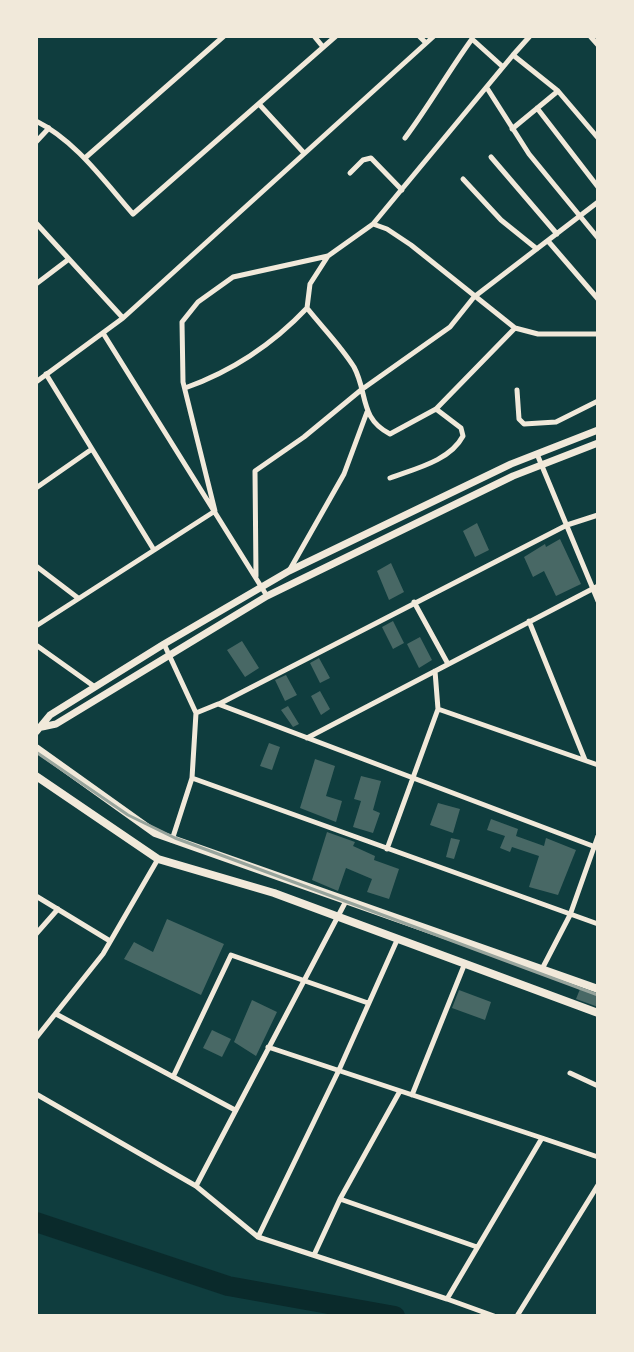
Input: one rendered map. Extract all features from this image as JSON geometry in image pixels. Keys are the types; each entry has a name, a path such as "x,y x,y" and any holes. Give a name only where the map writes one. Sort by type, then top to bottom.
{"main road":[{"path":"36,748 146,829 598,989"},
{"path":"36,776 158,860 274,893 598,1013"}],"street":[{"path":"85,158 224,36"},
{"path":"314,36 323,47"},
{"path":"36,121 49,128 85,158 133,214 336,36"},
{"path":"419,36 426,43"},
{"path":"36,382 123,318 434,36"},
{"path":"215,511 185,388 182,322 198,302 233,277 328,255 373,224 530,36"},
{"path":"590,36 598,45"},
{"path":"405,138 426,109 441,81 472,39 503,67"},
{"path":"513,55 558,91 598,138"},
{"path":"487,88 529,154 598,237"},
{"path":"512,129 558,91"},
{"path":"259,104 304,153"},
{"path":"537,108 598,187"},
{"path":"36,142 49,128"},
{"path":"490,157 558,234"},
{"path":"350,173 363,160 371,158 402,190"},
{"path":"462,179 501,220 537,249"},
{"path":"256,576 255,471 304,437 361,390 450,327 474,297 598,202"},
{"path":"36,223 123,318"},
{"path":"373,224 387,229 411,245 515,328 538,334 598,334"},
{"path":"548,241 598,299"},
{"path":"185,388 210,380 259,352 281,336 307,309 310,284 328,255"},
{"path":"36,284 69,259"},
{"path":"307,309 354,368 367,412 379,429 390,434 436,409 515,328"},
{"path":"103,333 267,596"},
{"path":"46,374 154,549"},
{"path":"517,390 519,419 524,424 556,422 598,401"},
{"path":"390,478 438,459 460,441 463,436 461,428 436,409"},
{"path":"289,571 344,474 367,412"},
{"path":"39,730 50,715 164,644 289,571 537,454 598,430"},
{"path":"39,730 56,724 267,596 541,464 598,443"},
{"path":"36,488 92,449"},
{"path":"537,454 595,586 598,601"},
{"path":"36,626 215,511"},
{"path":"196,713 218,704 567,525 598,515"},
{"path":"36,566 78,598"},
{"path":"307,738 595,586"},
{"path":"414,602 448,664"},
{"path":"530,621 585,760"},
{"path":"164,644 196,713 192,778 172,840"},
{"path":"36,645 95,687"},
{"path":"387,849 438,709 435,671"},
{"path":"218,704 596,847"},
{"path":"438,709 598,765"},
{"path":"192,778 598,924"},
{"path":"542,969 570,915 598,836"},
{"path":"36,1038 110,941 158,860"},
{"path":"36,896 110,941"},
{"path":"196,1186 346,901"},
{"path":"36,934 58,909"},
{"path":"258,1237 339,1070 398,938"},
{"path":"173,1077 231,955 368,1003"},
{"path":"412,1095 465,963"},
{"path":"56,1014 235,1110"},
{"path":"268,1047 598,1157"},
{"path":"570,1072 598,1086"},
{"path":"314,1255 340,1199 400,1091"},
{"path":"36,1094 196,1186 258,1237 494,1316"},
{"path":"447,1299 542,1138"},
{"path":"517,1316 598,1185"},
{"path":"340,1199 477,1247"}],"building":[{"path":"477,523 489,550 475,557 463,531"},
{"path":"560,539 581,584 556,596 544,571 533,577 524,557 545,544 546,547"},
{"path":"391,563 404,592 389,600 377,571"},
{"path":"393,621 404,643 393,649 382,627"},
{"path":"420,637 432,660 419,668 407,644"},
{"path":"242,641 259,668 245,677 227,650"},
{"path":"319,658 330,678 320,683 310,663"},
{"path":"286,675 297,695 285,701 275,680"},
{"path":"320,691 330,709 321,715 311,696"},
{"path":"288,706 299,724 293,727 281,710"},
{"path":"269,743 280,747 272,770 260,766"},
{"path":"315,759 335,766 326,796 342,801 336,822 300,808"},
{"path":"361,776 381,781 373,810 380,813 373,833 353,827 361,801 354,799"},
{"path":"438,803 460,809 453,833 430,825"},
{"path":"491,819 518,829 516,836 544,846 546,838 576,850 558,895 529,887 539,856 512,847 510,852 500,848 505,836 487,830"},
{"path":"327,832 355,842 353,846 375,856 374,860 399,869 389,899 367,892 372,879 346,868 338,891 312,880"},
{"path":"451,838 460,840 454,859 446,857"},
{"path":"167,919 224,944 201,995 124,959 134,942 153,952"},
{"path":"580,989 598,995 598,1007 576,999"},
{"path":"459,990 491,1002 485,1020 452,1008"},
{"path":"252,1000 277,1012 256,1056 234,1042"},
{"path":"212,1030 231,1039 222,1057 203,1048"}],"waterway":[{"path":"36,1222 228,1286 395,1316"}],"railway":[{"path":"36,752 128,815 175,838 598,995"}]}
